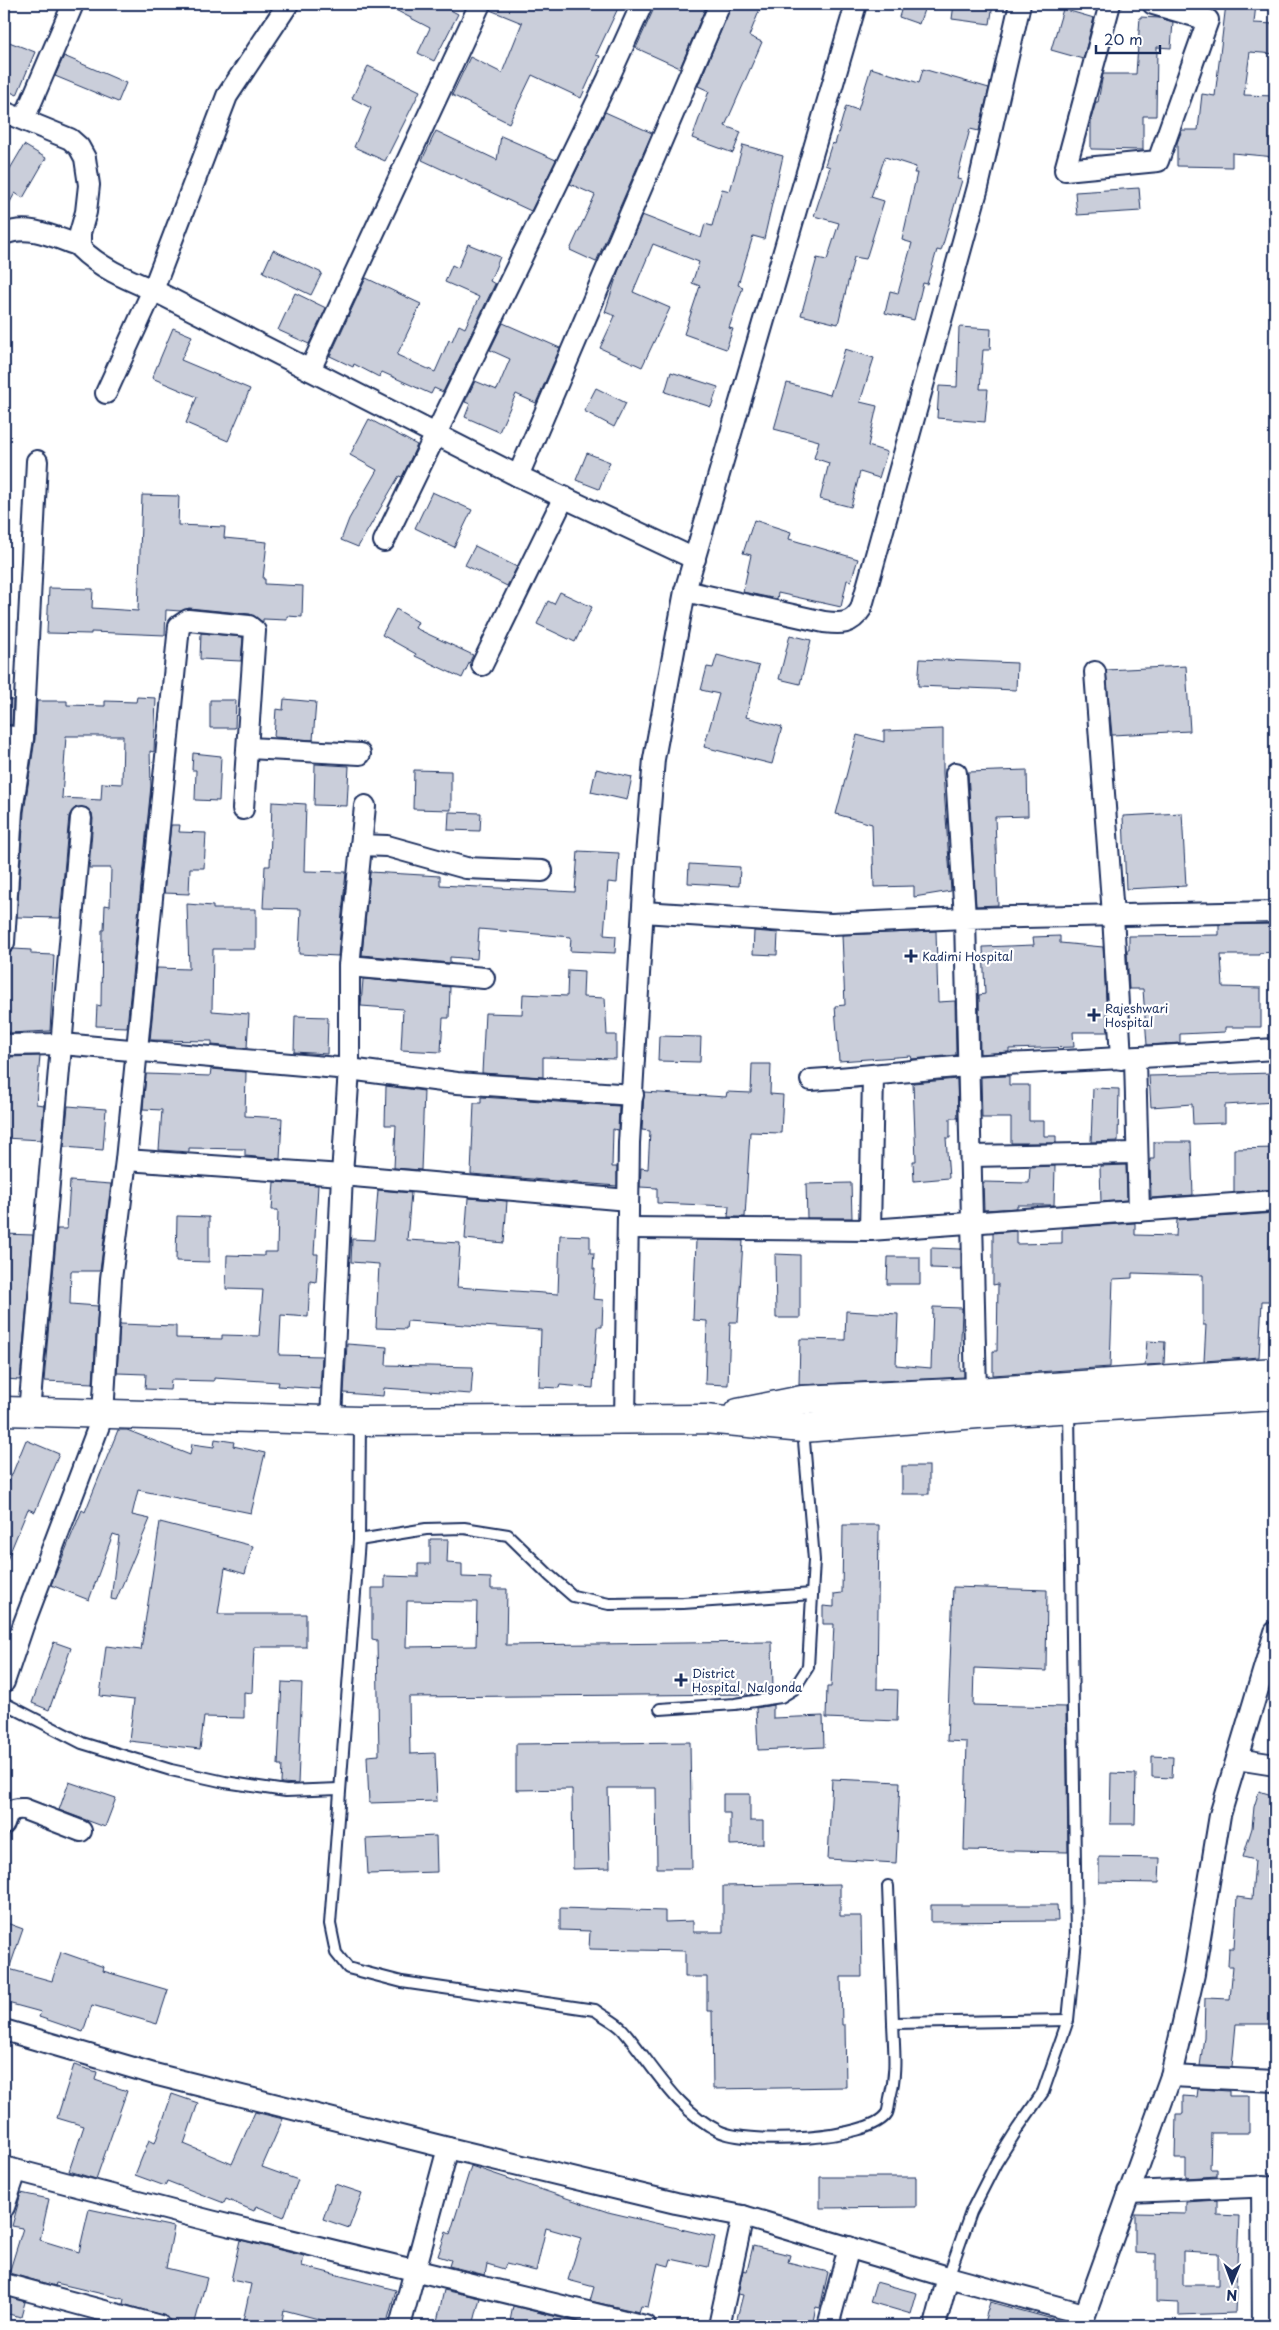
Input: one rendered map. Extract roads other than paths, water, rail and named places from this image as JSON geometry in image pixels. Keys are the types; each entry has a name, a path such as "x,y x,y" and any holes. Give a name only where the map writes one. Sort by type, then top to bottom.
{"street":[{"path":"24,119 73,4"},
{"path":"106,393 153,290 227,96 249,60 288,4"},
{"path":"310,370 480,4"},
{"path":"384,542 438,433 642,4"},
{"path":"518,476 720,4"},
{"path":"625,1420 628,1200 632,1095 646,856 654,759 685,591 856,4"},
{"path":"685,591 824,622 847,623 855,618 861,609 978,187 1020,4"},
{"path":"1110,4 1065,170 1158,161 1208,20 1153,4"},
{"path":"4,112 70,139 79,147 85,158 89,185 86,212 80,233 80,246"},
{"path":"4,234 15,229 29,230 80,246 89,257 121,277 153,290 438,433 518,476 695,559"},
{"path":"4,943 8,810 37,461"},
{"path":"482,665 564,497"},
{"path":"4,1682 23,1626 103,1415 111,1280 126,1160 179,626 182,622 188,620 249,626 255,631 249,748 243,809"},
{"path":"1094,672 1114,915 1137,1153 1139,1211"},
{"path":"249,748 360,754"},
{"path":"956,773 965,918 970,1066 976,1392"},
{"path":"331,1420 342,1175 349,1069 349,966 365,806"},
{"path":"81,818 62,1044 16,1412 360,1421 705,1419 803,1428 1275,1396"},
{"path":"361,845 387,846 466,868 542,870"},
{"path":"643,912 830,924 965,918 1275,912"},
{"path":"349,966 484,978"},
{"path":"4,1045 62,1044 349,1069 456,1083 632,1095"},
{"path":"811,1080 970,1066 1128,1059 1275,1049"},
{"path":"870,1230 873,1076"},
{"path":"971,1156 1137,1153"},
{"path":"126,1160 342,1175 628,1200"},
{"path":"628,1228 870,1230 972,1221 1275,1201"},
{"path":"705,1419 802,1400 976,1392 1275,1372"},
{"path":"4,2030 154,2074 448,2148 676,2203 743,2216 948,2277 1082,2320 1172,2076 1194,1974 1220,1815 1275,1632"},
{"path":"1237,1758 1275,1765"},
{"path":"4,1824 8,1813 14,1809 24,1809 81,1831"},
{"path":"1172,2076 1275,2081"},
{"path":"400,2326 448,2148"},
{"path":"4,2207 10,2169 415,2272 588,2311 645,2326"},
{"path":"1128,2192 1268,2186 1263,2326"},
{"path":"719,2326 743,2216"},
{"path":"828,2326 850,2247"},
{"path":"935,2326 948,2277"},
{"path":"4,2284 160,2326"}],"lane":[{"path":"948,2277 971,2212 996,2163 1043,2092 1068,2020 1076,1940 1069,1409"},
{"path":"360,1421 359,1540 330,1924 336,1953 348,1968 402,1982 595,2010 621,2029 680,2103 719,2131 735,2136 760,2139 830,2135 869,2127 887,2113 896,2076 888,1886"},
{"path":"660,1709 759,1701 781,1697 794,1689 808,1667 814,1560 803,1428"},
{"path":"359,1540 426,1528 464,1528 508,1535 573,1596 609,1604 683,1603 812,1594"},
{"path":"4,1703 82,1743 171,1770 225,1782 286,1791 339,1789"},
{"path":"893,2023 1068,2020"}],"place":[{"name":"Kadimi Hospital","path":"911,956"},
{"name":"Rajeshwari Hospital","path":"1094,1015"},
{"name":"District Hospital, Nalgonda","path":"681,1680"}]}
